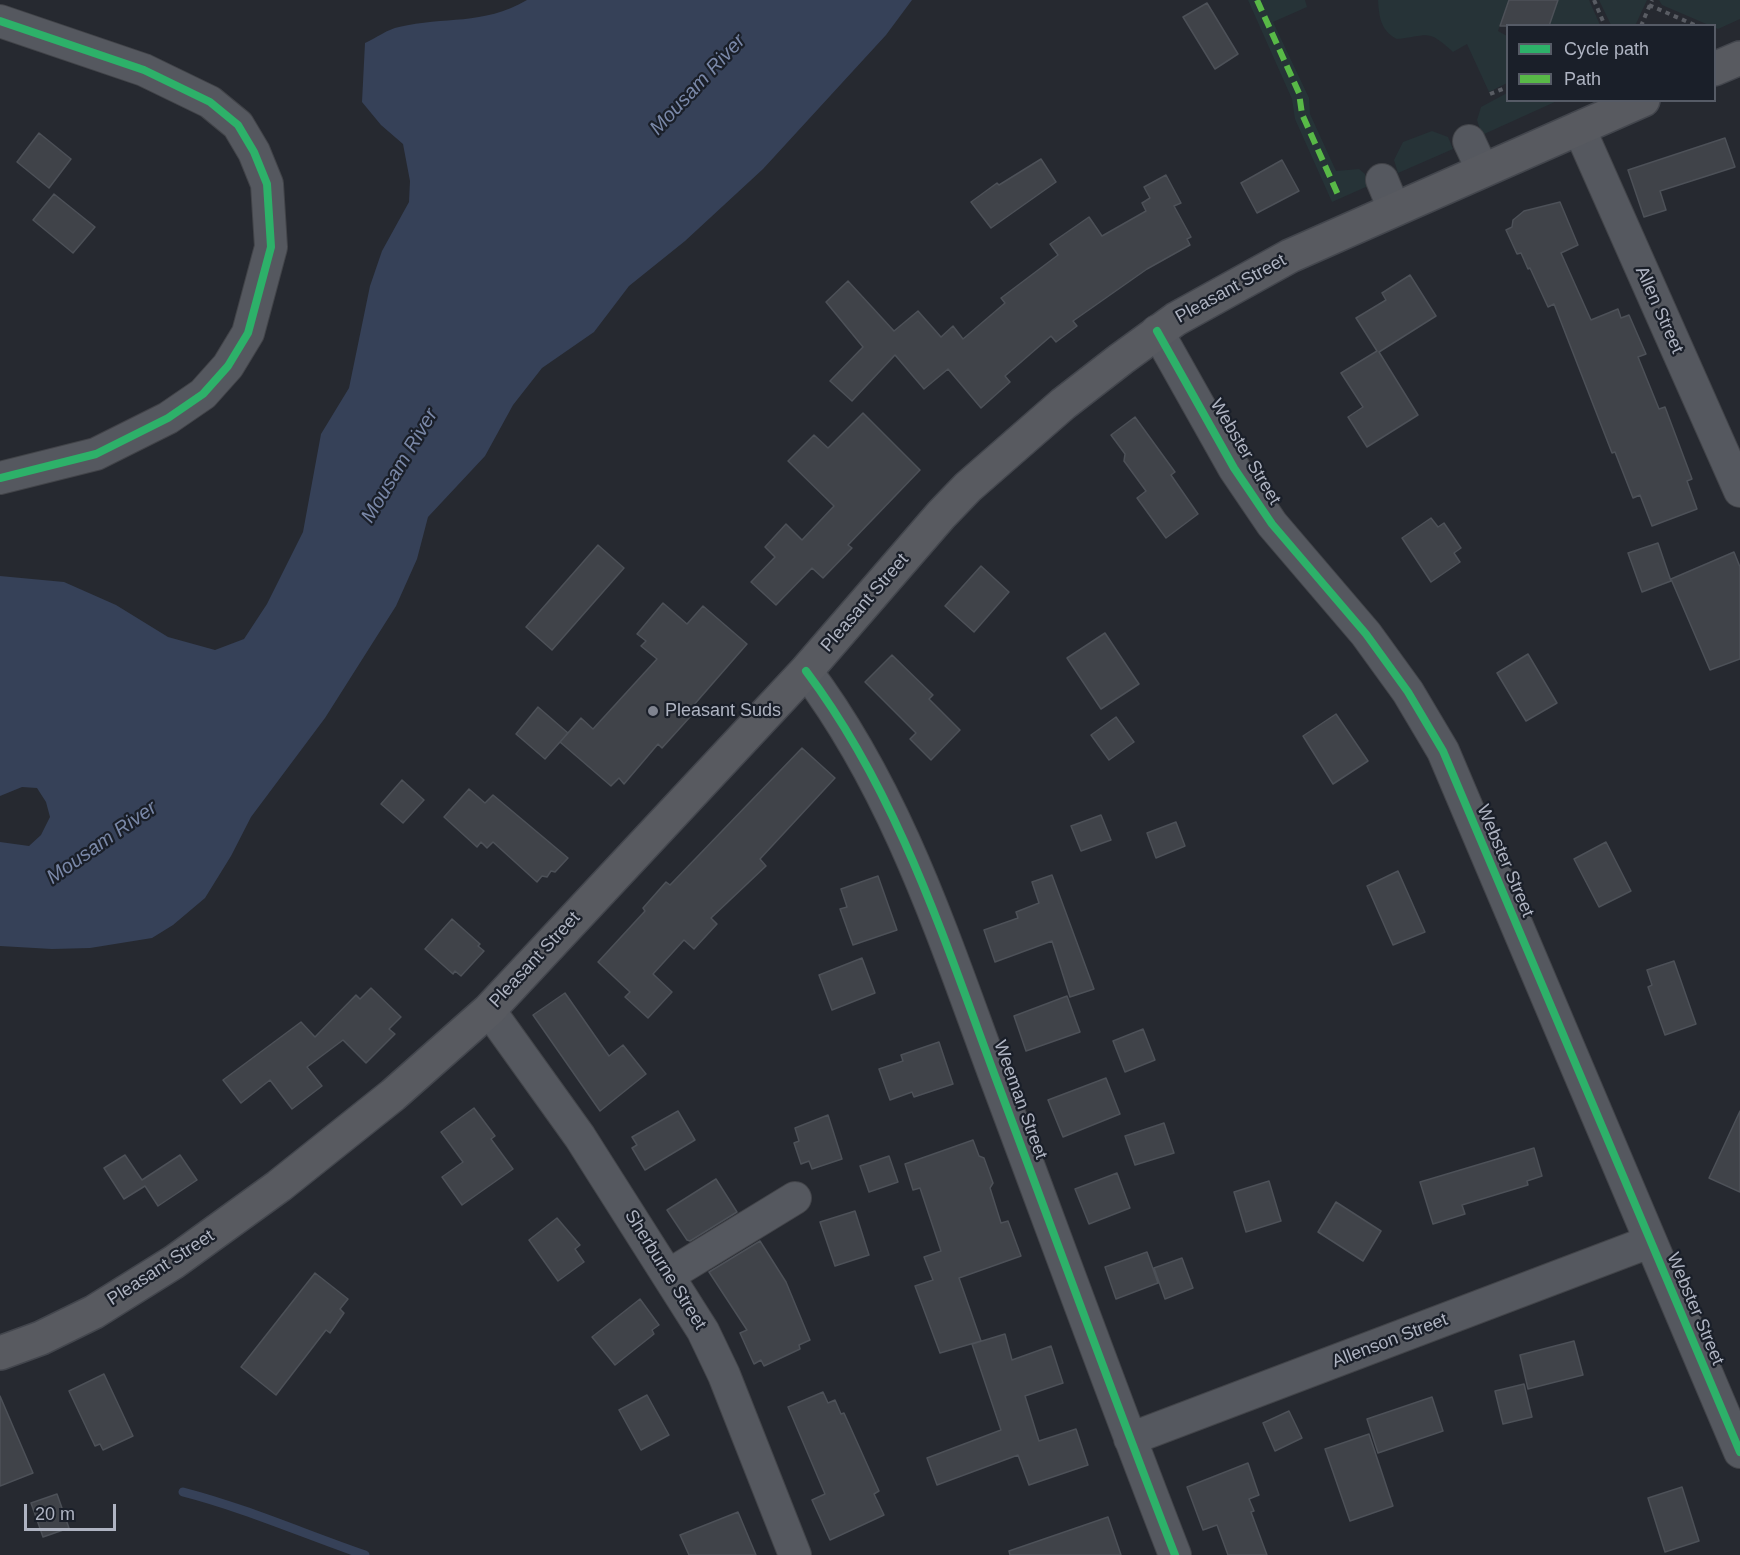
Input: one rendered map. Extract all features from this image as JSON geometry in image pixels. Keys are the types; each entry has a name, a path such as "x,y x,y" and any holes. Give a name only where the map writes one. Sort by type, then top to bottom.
{"main road":[{"path":"1716,68 1740,58"},
{"name":"Pleasant Street","path":"0,1353 41,1338 94,1312 179,1259 279,1186 393,1095 489,1010 806,671 968,487 1064,404 1157,331 1388,194 1476,155 1579,128 1638,102"}],"street":[{"path":"0,21 144,70 210,102 238,124 267,184 272,236 272,247 248,333 228,366 203,394 168,418 96,454 0,478"},
{"name":"Allen Street","path":"1579,128 1740,491"},
{"name":"Webster Street","path":"1157,331 1234,468 1259,506 1366,634 1408,692 1443,752 1740,1452"},
{"name":"Weeman Street","path":"806,671 837,712 866,762 921,877 1175,1555"},
{"name":"Sherburne Street","path":"489,1010 551,1094 703,1331 724,1375 795,1555"},
{"path":"669,1275 795,1198"},
{"name":"Allenson Street","path":"1130,1439 1649,1242"}],"path":[{"path":"1594,0 1604,24"},
{"path":"1642,24 1652,0"},
{"path":"1649,5 1692,24"},
{"path":"1490,94 1506,88"}],"shaded area":[{"path":"1248,0 1305,0 1307,7 1273,22 1309,98 1310,114 1336,171 1359,169 1365,174 1368,186 1332,202 1295,119 1292,99"},
{"path":"1378,0 1509,0 1498,31 1506,35 1506,84 1489,92 1467,44 1453,52 1438,39 1427,35 1397,39 1384,28"},
{"path":"1558,0 1589,0 1600,24 1550,24"},
{"path":"1599,0 1647,0 1636,24 1611,24"},
{"path":"1659,0 1740,0 1740,19 1718,29 1716,24 1706,24 1662,5"},
{"path":"1506,94 1506,102 1555,102 1482,135 1477,120 1481,107"},
{"path":"1432,131 1448,137 1453,149 1398,173 1394,160 1403,142"}],"water":[{"name":"Mousam River","path":"527,0 912,0 886,35 763,169 685,241 629,286 594,332 542,368 513,405 485,456 428,517 417,559 396,606 325,718 251,817 231,856 205,898 173,925 152,938 90,948 52,949 0,946 0,842 29,846 41,835 50,817 46,802 37,788 22,787 0,796 0,576 64,582 116,605 168,637 215,650 244,639 267,604 303,532 321,434 349,388 370,286 382,251 409,202 410,181 403,144 381,125 362,102 365,43 395,28 494,14"}],"building":[{"path":"1509,0 1558,0 1550,24 1500,26"},
{"path":"1207,3 1238,54 1215,69 1183,17"},
{"path":"39,133 71,159 49,188 17,162"},
{"path":"1725,138 1735,167 1660,191 1666,210 1644,217 1628,170"},
{"path":"1041,159 1056,182 991,228 971,202 997,183 999,185"},
{"path":"1282,160 1299,191 1257,213 1241,183"},
{"path":"1166,175 1181,203 1174,206 1191,237 1187,239 1190,245 1147,269 1073,321 1077,326 1056,342 1051,336 1005,376 1010,382 981,408 948,369 924,389 895,355 852,401 830,381 863,347 826,302 848,281 894,331 918,311 941,337 953,326 963,339 1005,303 1001,298 1058,255 1050,244 1089,217 1102,236 1146,211 1142,203 1150,198 1144,187"},
{"path":"54,194 95,227 73,253 33,220"},
{"path":"1560,202 1578,245 1561,253 1591,320 1618,309 1621,318 1629,315 1646,354 1638,357 1659,409 1665,407 1692,479 1687,481 1697,509 1652,526 1640,495 1633,498 1615,452 1612,453 1554,304 1548,307 1530,268 1528,269 1521,253 1517,254 1506,230 1512,227 1513,220 1524,211"},
{"path":"1410,275 1436,316 1379,352 1418,415 1367,447 1348,417 1363,407 1341,373 1377,351 1356,318 1386,300 1382,293"},
{"path":"863,413 920,470 848,545 852,548 823,578 812,568 776,605 751,582 775,557 765,547 786,524 802,540 834,506 788,461 814,435 828,448"},
{"path":"1135,417 1175,472 1171,475 1198,514 1166,538 1137,498 1146,491 1124,461 1125,454 1111,435"},
{"path":"1431,518 1438,527 1444,523 1461,548 1454,553 1460,562 1431,582 1402,538"},
{"path":"1658,543 1671,581 1642,592 1628,553"},
{"path":"598,545 624,568 552,650 526,627"},
{"path":"1734,552 1740,567 1740,659 1710,670 1671,579"},
{"path":"981,566 1009,592 974,632 945,606"},
{"path":"663,603 687,624 703,606 747,644 686,714 690,717 662,748 658,744 624,784 619,778 611,786 560,742 581,718 593,729 657,659 641,646 646,641 637,634"},
{"path":"1105,633 1139,684 1101,709 1067,658"},
{"path":"1528,654 1557,703 1526,721 1497,673"},
{"path":"892,655 933,695 929,699 960,730 931,760 910,739 916,733 865,682"},
{"path":"538,707 568,733 545,759 516,734"},
{"path":"1336,714 1368,761 1333,784 1303,736"},
{"path":"1116,717 1134,742 1109,760 1091,735"},
{"path":"802,748 835,778 760,859 766,866 711,918 717,924 694,949 684,940 653,974 672,992 648,1018 625,997 630,992 598,962 645,911 643,908 666,882 670,885"},
{"path":"402,780 424,800 403,823 381,804"},
{"path":"469,789 485,803 493,795 568,858 555,872 551,871 547,877 542,876 537,882 493,842 487,848 481,842 477,847 444,817"},
{"path":"1101,815 1111,840 1081,851 1071,826"},
{"path":"1176,822 1185,846 1156,858 1147,833"},
{"path":"1606,842 1631,891 1599,907 1574,859"},
{"path":"1398,871 1425,932 1393,945 1367,886"},
{"path":"1052,875 1094,989 1070,997 1052,941 995,962 984,930 1018,918 1016,912 1039,903 1032,882"},
{"path":"878,876 897,930 853,945 840,909 847,907 841,889"},
{"path":"452,919 480,944 478,946 484,951 461,976 455,971 453,974 425,949"},
{"path":"862,958 875,993 832,1010 819,975"},
{"path":"1674,961 1696,1024 1665,1035 1648,987 1652,985 1647,970"},
{"path":"371,988 401,1017 389,1029 395,1034 366,1063 343,1040 307,1067 322,1086 292,1109 270,1080 241,1103 223,1080 301,1022 315,1037 356,995 360,999"},
{"path":"565,993 609,1056 623,1045 646,1074 600,1111 533,1015"},
{"path":"1067,996 1080,1032 1026,1051 1014,1016"},
{"path":"1143,1029 1155,1060 1125,1072 1113,1041"},
{"path":"939,1042 953,1084 914,1097 912,1092 890,1100 879,1069 903,1061 901,1055"},
{"path":"1106,1078 1120,1114 1063,1137 1048,1100"},
{"path":"474,1108 495,1136 491,1139 513,1169 462,1205 442,1177 463,1162 441,1132"},
{"path":"678,1111 695,1140 645,1170 632,1148 637,1145 632,1137"},
{"path":"1740,1111 1740,1192 1709,1178"},
{"path":"828,1115 842,1159 812,1169 809,1161 801,1164 794,1143 799,1141 795,1128"},
{"path":"1164,1123 1174,1153 1135,1165 1125,1136"},
{"path":"973,1140 979,1156 984,1158 993,1183 990,1188 1001,1223 1008,1221 1021,1256 959,1278 981,1341 940,1353 915,1286 933,1280 924,1257 941,1251 920,1188 913,1190 905,1164"},
{"path":"1534,1148 1542,1176 1527,1181 1528,1185 1462,1205 1465,1214 1433,1224 1420,1182"},
{"path":"125,1155 142,1180 180,1155 197,1180 158,1206 145,1186 124,1199 104,1168"},
{"path":"889,1156 898,1182 869,1192 860,1166"},
{"path":"1117,1173 1130,1208 1089,1224 1075,1189"},
{"path":"716,1179 737,1212 690,1241 687,1240 667,1210"},
{"path":"1269,1181 1281,1221 1246,1232 1234,1192"},
{"path":"1336,1202 1381,1231 1363,1261 1318,1232"},
{"path":"855,1211 869,1255 835,1266 820,1222"},
{"path":"557,1218 580,1245 575,1249 584,1262 558,1281 529,1240"},
{"path":"760,1241 786,1282 810,1340 799,1345 800,1349 764,1366 761,1360 754,1364 740,1333 747,1330 709,1272"},
{"path":"1147,1252 1158,1283 1116,1299 1105,1267"},
{"path":"1182,1258 1193,1288 1165,1299 1154,1268"},
{"path":"315,1273 348,1299 340,1309 344,1313 330,1333 326,1330 276,1395 241,1367"},
{"path":"640,1299 659,1325 652,1330 654,1334 615,1365 592,1337"},
{"path":"1005,1334 1012,1360 1051,1346 1063,1383 1025,1396 1039,1441 1076,1429 1088,1465 1029,1485 1018,1455 937,1485 927,1458 1001,1430 972,1344"},
{"path":"1574,1341 1583,1375 1528,1389 1520,1355"},
{"path":"104,1374 133,1436 103,1450 100,1444 95,1446 69,1391"},
{"path":"1524,1384 1532,1417 1503,1424 1495,1391"},
{"path":"823,1392 828,1403 835,1400 841,1414 844,1413 879,1491 874,1494 884,1515 830,1540 812,1500 825,1494 788,1407"},
{"path":"647,1395 669,1435 641,1450 619,1410"},
{"path":"0,1396 33,1473 0,1486"},
{"path":"1432,1397 1443,1431 1378,1453 1367,1419"},
{"path":"1289,1411 1302,1438 1275,1451 1263,1423"},
{"path":"1369,1434 1393,1506 1350,1521 1325,1449"},
{"path":"1248,1463 1259,1495 1249,1499 1254,1511 1251,1512 1267,1555 1228,1555 1217,1525 1203,1530 1187,1487"},
{"path":"1682,1487 1699,1541 1665,1552 1648,1498"},
{"path":"57,1494 69,1528 43,1537 31,1503"},
{"path":"738,1512 756,1555 689,1555 680,1535"},
{"path":"1108,1517 1121,1555 1010,1555 1009,1551"}],"waterway":[{"path":"183,1492 252,1513 365,1555"}],"marked path":[{"path":"1257,0 1299,93 1302,114 1339,197"}],"cycle path":[{"path":"0,21 144,70 210,102 238,125 254,152 267,184 271,247 248,333 228,366 203,394 168,418 96,454 0,478"},
{"path":"1157,331 1234,468 1272,524 1366,634 1408,692 1443,751 1740,1452"},
{"path":"806,671 838,717 867,766 915,866 1175,1555"}],"place":[{"name":"Pleasant Suds","path":"653,711"}]}
